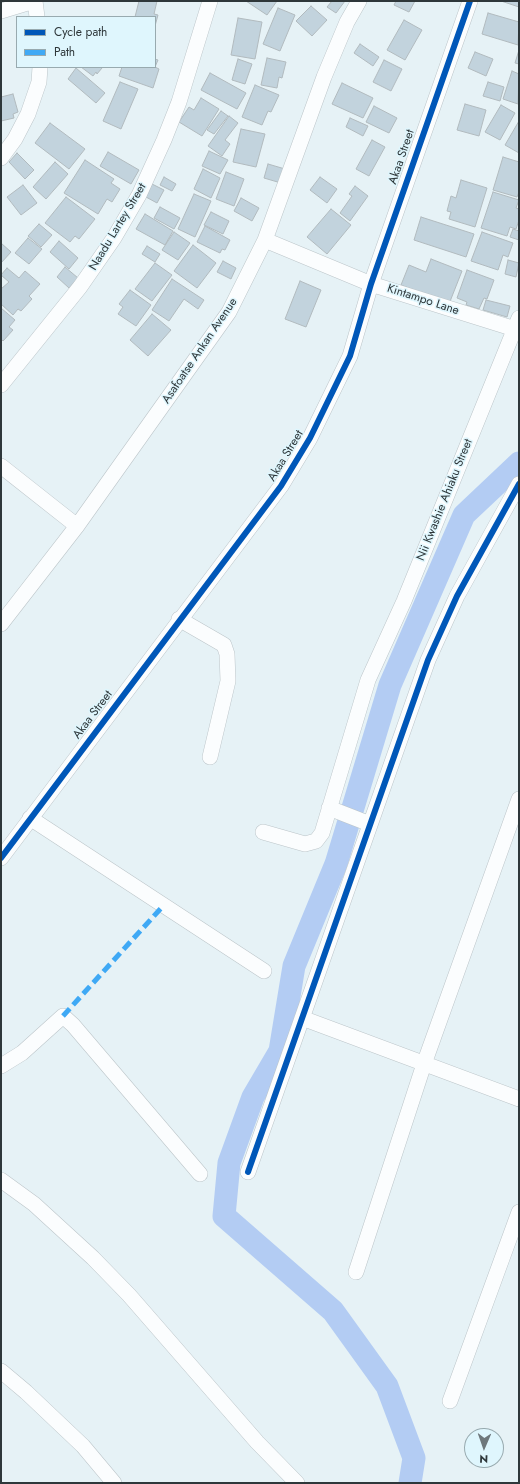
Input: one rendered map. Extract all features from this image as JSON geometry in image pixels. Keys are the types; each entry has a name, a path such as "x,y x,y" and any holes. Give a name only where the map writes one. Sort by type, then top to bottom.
{"street":[{"path":"1,11 34,1 37,16"},
{"name":"Naadu Lartey Street","path":"1,385 80,286 114,238 139,195 164,140 179,102 210,1"},
{"name":"Asafoatse Ankan Avenue","path":"1,624 77,526 229,312 265,240 324,77 347,22 359,1"},
{"name":"Akaa Street","path":"1,858 281,486 310,438 350,356 371,284 470,1"},
{"path":"1,158 15,139 28,114 39,82 40,68"},
{"name":"Kintampo Lane","path":"265,240 371,284 517,324"},
{"name":"Nii Kwashie Ahiaku Street","path":"263,832 306,844 316,841 335,810 368,680 404,601 517,324"},
{"path":"1,466 77,526"},
{"path":"248,1172 302,1018 365,822 428,660 457,596 519,484"},
{"path":"180,619 224,645 227,654 228,681 210,757"},
{"path":"356,1272 424,1064 519,799"},
{"path":"335,810 365,822"},
{"path":"30,818 264,971"},
{"path":"1,1066 22,1053 63,1016 73,1025 200,1174"},
{"path":"302,1018 519,1099"},
{"path":"1,1180 34,1204 129,1294 257,1442 297,1483"},
{"path":"450,1402 519,1212"},
{"path":"1,1371 26,1392 83,1446 114,1483"}],"building":[{"path":"139,1 157,1 154,14 158,15 156,22 156,16 135,16"},
{"path":"246,1 277,1 267,15"},
{"path":"332,1 345,1 336,13 327,7"},
{"path":"396,1 415,1 409,12 394,5"},
{"path":"501,1 519,1 519,7"},
{"path":"311,6 327,20 312,36 296,21"},
{"path":"278,8 295,15 280,51 263,44"},
{"path":"488,13 519,22 518,45 482,34"},
{"path":"238,18 262,22 255,59 231,55"},
{"path":"404,20 422,30 405,60 387,50"},
{"path":"360,44 379,57 373,66 354,53"},
{"path":"519,50 519,64 515,63"},
{"path":"475,52 493,59 486,76 468,68"},
{"path":"267,58 286,62 282,78 279,77 277,88 261,85"},
{"path":"238,59 252,64 245,84 232,80"},
{"path":"384,60 402,69 391,91 373,82"},
{"path":"76,68 105,93 96,103 68,79"},
{"path":"82,68 102,68 93,76"},
{"path":"122,68 156,68 159,69 153,88 119,76"},
{"path":"512,71 519,74 518,104 503,99"},
{"path":"210,73 246,93 237,109 201,90"},
{"path":"120,82 138,89 121,129 103,121"},
{"path":"488,82 504,87 500,101 483,96"},
{"path":"342,83 373,98 363,118 332,104"},
{"path":"255,85 279,95 271,112 268,111 262,125 242,117"},
{"path":"13,94 18,112 13,114 14,118 1,121 1,97"},
{"path":"201,98 219,109 202,136 179,122 189,107 194,110"},
{"path":"465,104 486,110 479,136 457,130"},
{"path":"501,105 515,113 500,140 485,132"},
{"path":"374,106 397,118 389,133 366,122"},
{"path":"221,111 228,116 214,134 207,130"},
{"path":"229,116 238,123 225,140 230,144 222,156 208,146"},
{"path":"350,118 368,126 363,136 346,127"},
{"path":"519,121 519,153 505,145"},
{"path":"50,123 85,149 69,169 35,143"},
{"path":"241,129 265,134 256,167 233,162"},
{"path":"372,140 385,147 369,176 356,169"},
{"path":"209,151 228,160 220,174 202,166"},
{"path":"108,152 139,170 131,184 100,166"},
{"path":"17,153 34,170 25,179 9,162"},
{"path":"503,157 519,162 519,192 517,197 493,190"},
{"path":"85,160 114,179 111,183 120,189 112,202 107,199 98,214 64,193"},
{"path":"55,162 68,174 46,199 33,187"},
{"path":"268,164 285,169 281,183 264,178"},
{"path":"203,169 220,178 211,198 194,189"},
{"path":"226,172 244,179 234,206 216,199"},
{"path":"164,177 176,184 172,191 160,185"},
{"path":"320,177 337,189 327,203 310,190"},
{"path":"461,180 487,188 475,227 449,219 451,212 447,211 451,196 456,198"},
{"path":"152,184 164,190 157,203 146,197"},
{"path":"23,185 37,203 21,215 7,197"},
{"path":"355,186 368,196 350,221 340,213 352,196 349,194"},
{"path":"493,192 519,200 516,208 519,209 519,220 516,229 510,227 507,236 481,228"},
{"path":"194,194 211,201 195,237 178,229"},
{"path":"66,197 95,219 79,239 75,236 70,242 45,223"},
{"path":"241,198 259,208 252,221 234,211"},
{"path":"160,207 180,218 174,229 154,218"},
{"path":"331,209 351,225 327,254 307,237"},
{"path":"211,212 229,221 223,234 204,225"},
{"path":"145,214 173,231 165,245 136,229"},
{"path":"421,217 474,234 466,257 414,240"},
{"path":"39,224 52,235 41,247 28,236"},
{"path":"205,226 230,240 225,250 222,249 220,253 197,242"},
{"path":"513,229 519,231 519,240 510,237"},
{"path":"174,232 190,243 178,260 162,250"},
{"path":"482,232 513,243 508,257 503,255 498,270 471,261"},
{"path":"28,238 42,249 29,264 15,253"},
{"path":"59,241 78,258 69,269 50,252"},
{"path":"1,243 11,252 1,263"},
{"path":"193,245 216,263 197,288 174,271"},
{"path":"147,246 160,254 155,262 142,254"},
{"path":"431,259 462,271 449,304 401,285 409,265 426,272"},
{"path":"508,260 519,263 516,277 505,274"},
{"path":"223,261 236,268 231,279 217,272"},
{"path":"155,263 172,275 152,301 135,289"},
{"path":"65,267 78,278 69,288 57,277"},
{"path":"7,268 19,278 25,271 40,284 29,296 32,299 21,311 18,309 13,315 1,304 1,289 9,282 1,275"},
{"path":"467,270 494,280 487,299 484,298 479,309 466,305 467,302 457,298"},
{"path":"172,279 204,300 198,309 184,299 169,321 152,310"},
{"path":"300,281 321,290 306,327 285,319"},
{"path":"130,290 151,305 136,326 118,314 123,307 119,304"},
{"path":"486,300 510,306 507,317 483,310"},
{"path":"1,308 15,320 9,327 13,330 3,341 1,339"},
{"path":"152,314 171,330 148,356 130,340"}],"waterway":[{"path":"410,1483 414,1458 387,1386 333,1311 224,1216 229,1163 253,1097 280,1051 294,966 336,864 390,685 464,515 519,463"}],"marked path":[{"path":"63,1016 163,906"}],"cycle path":[{"path":"1,858 281,486 310,438 350,356 371,284 470,1"},
{"path":"248,1172 428,660 457,596 519,484"}]}
